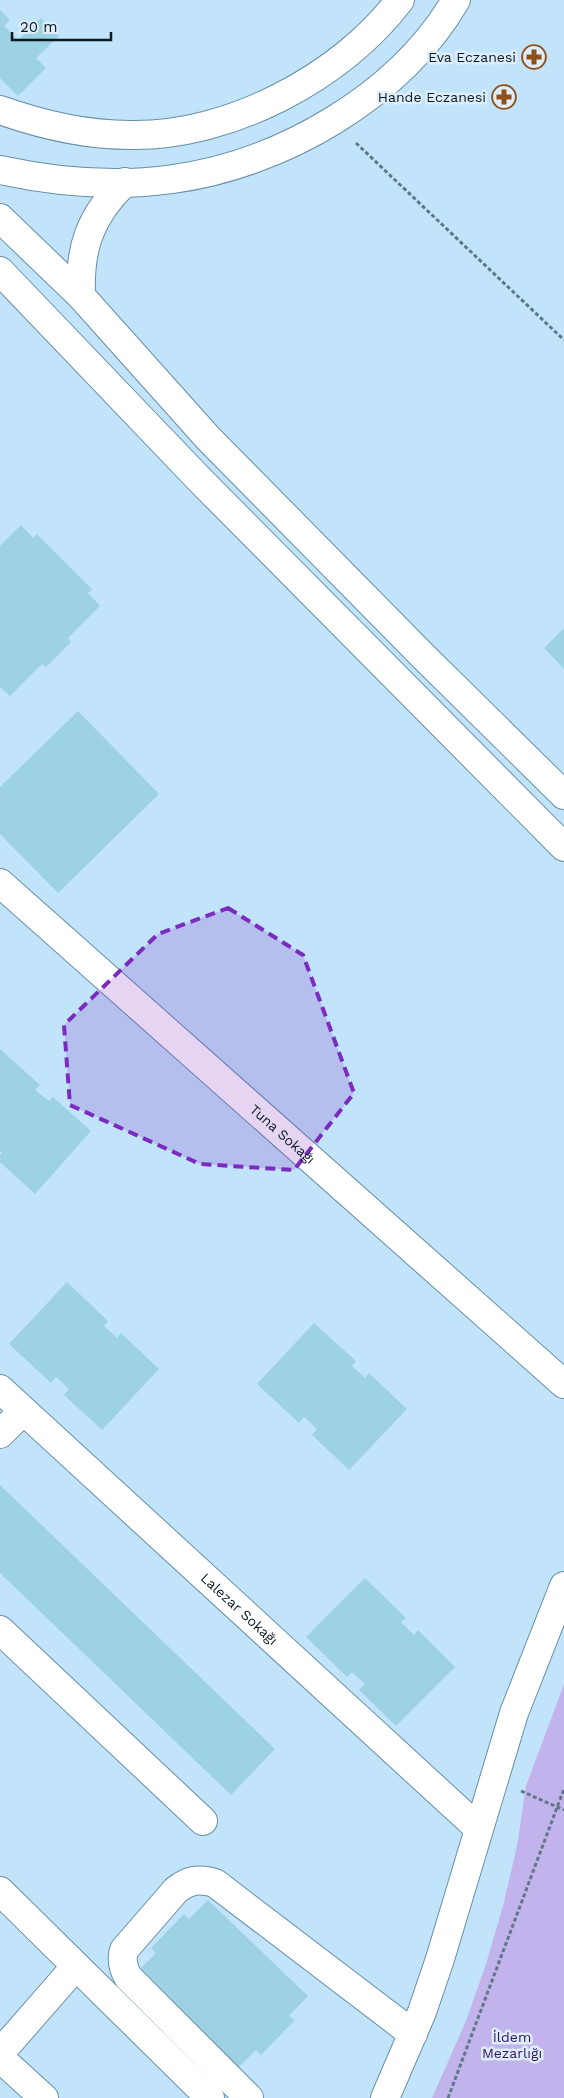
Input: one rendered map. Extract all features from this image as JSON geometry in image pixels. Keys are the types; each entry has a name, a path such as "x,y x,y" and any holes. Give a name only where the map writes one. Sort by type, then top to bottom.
{"street":[{"path":"0,110 32,121 67,129 110,134 153,134 188,130 221,121 257,108 317,75 369,36 400,0"},
{"path":"0,170 38,177 125,182 174,179 208,173 240,163 300,139 370,95 407,62 435,30 456,0"},
{"path":"81,296 80,277 86,240 102,207 125,182"},
{"path":"0,218 81,296 208,438 422,656 564,795"},
{"path":"0,271 199,479 564,847"},
{"name":"Tuna Sokağı","path":"0,883 564,1384"},
{"name":"Lalezar Sokağı","path":"0,1389 478,1828"},
{"path":"0,1434 23,1411"},
{"path":"385,2098 413,2034 440,1959 478,1828 514,1714 564,1586"},
{"path":"0,1630 202,1820"},
{"path":"249,2098 128,1977 124,1970 122,1962 124,1950 184,1883 205,1880 215,1883 413,2034"},
{"path":"0,1891 210,2098"},
{"path":"0,2053 76,1966"},
{"path":"0,2058 44,2098"}],"path":[{"path":"332,120 564,340"},
{"path":"493,1779 564,1810"},
{"path":"448,2098 564,1789"}],"highlighted area":[{"path":"228,908 303,955 354,1093 294,1170 200,1164 70,1105 64,1025 158,934"}],"green space":[{"name":"İldem Mezarlığı","path":"564,1684 564,2098 432,2098 466,2021 486,1964 503,1906 517,1846 526,1786"}],"building":[{"path":"0,10 10,20 4,26 18,40 41,18 59,36 36,58 46,68 18,96 0,78"},
{"path":"21,525 33,538 37,534 92,589 88,593 100,606 68,638 71,642 46,667 42,664 10,696 0,687 0,546"},
{"path":"564,628 564,669 544,648"},
{"path":"78,711 159,794 58,893 0,834 0,787"},
{"path":"0,1049 40,1085 35,1090 49,1101 53,1097 91,1131 35,1194 0,1162 0,1155 2,1153 0,1151"},
{"path":"67,1282 108,1321 104,1326 117,1338 121,1333 159,1369 102,1430 64,1395 69,1389 56,1377 51,1383 9,1344"},
{"path":"314,1323 356,1361 352,1366 365,1378 369,1373 407,1409 349,1470 312,1435 317,1429 304,1417 299,1423 257,1384"},
{"path":"0,1485 275,1749 231,1795 0,1573"},
{"path":"365,1578 406,1618 401,1622 414,1635 418,1630 455,1667 396,1726 359,1690 365,1684 352,1672 347,1677 306,1637"},
{"path":"208,1900 308,1996 289,2016 295,2020 261,2055 256,2050 237,2069 137,1972 156,1953 151,1948 184,1914 189,1919"}],"place":[{"name":"Eva Eczanesi","path":"534,57"},
{"name":"Hande Eczanesi","path":"504,97"}]}
